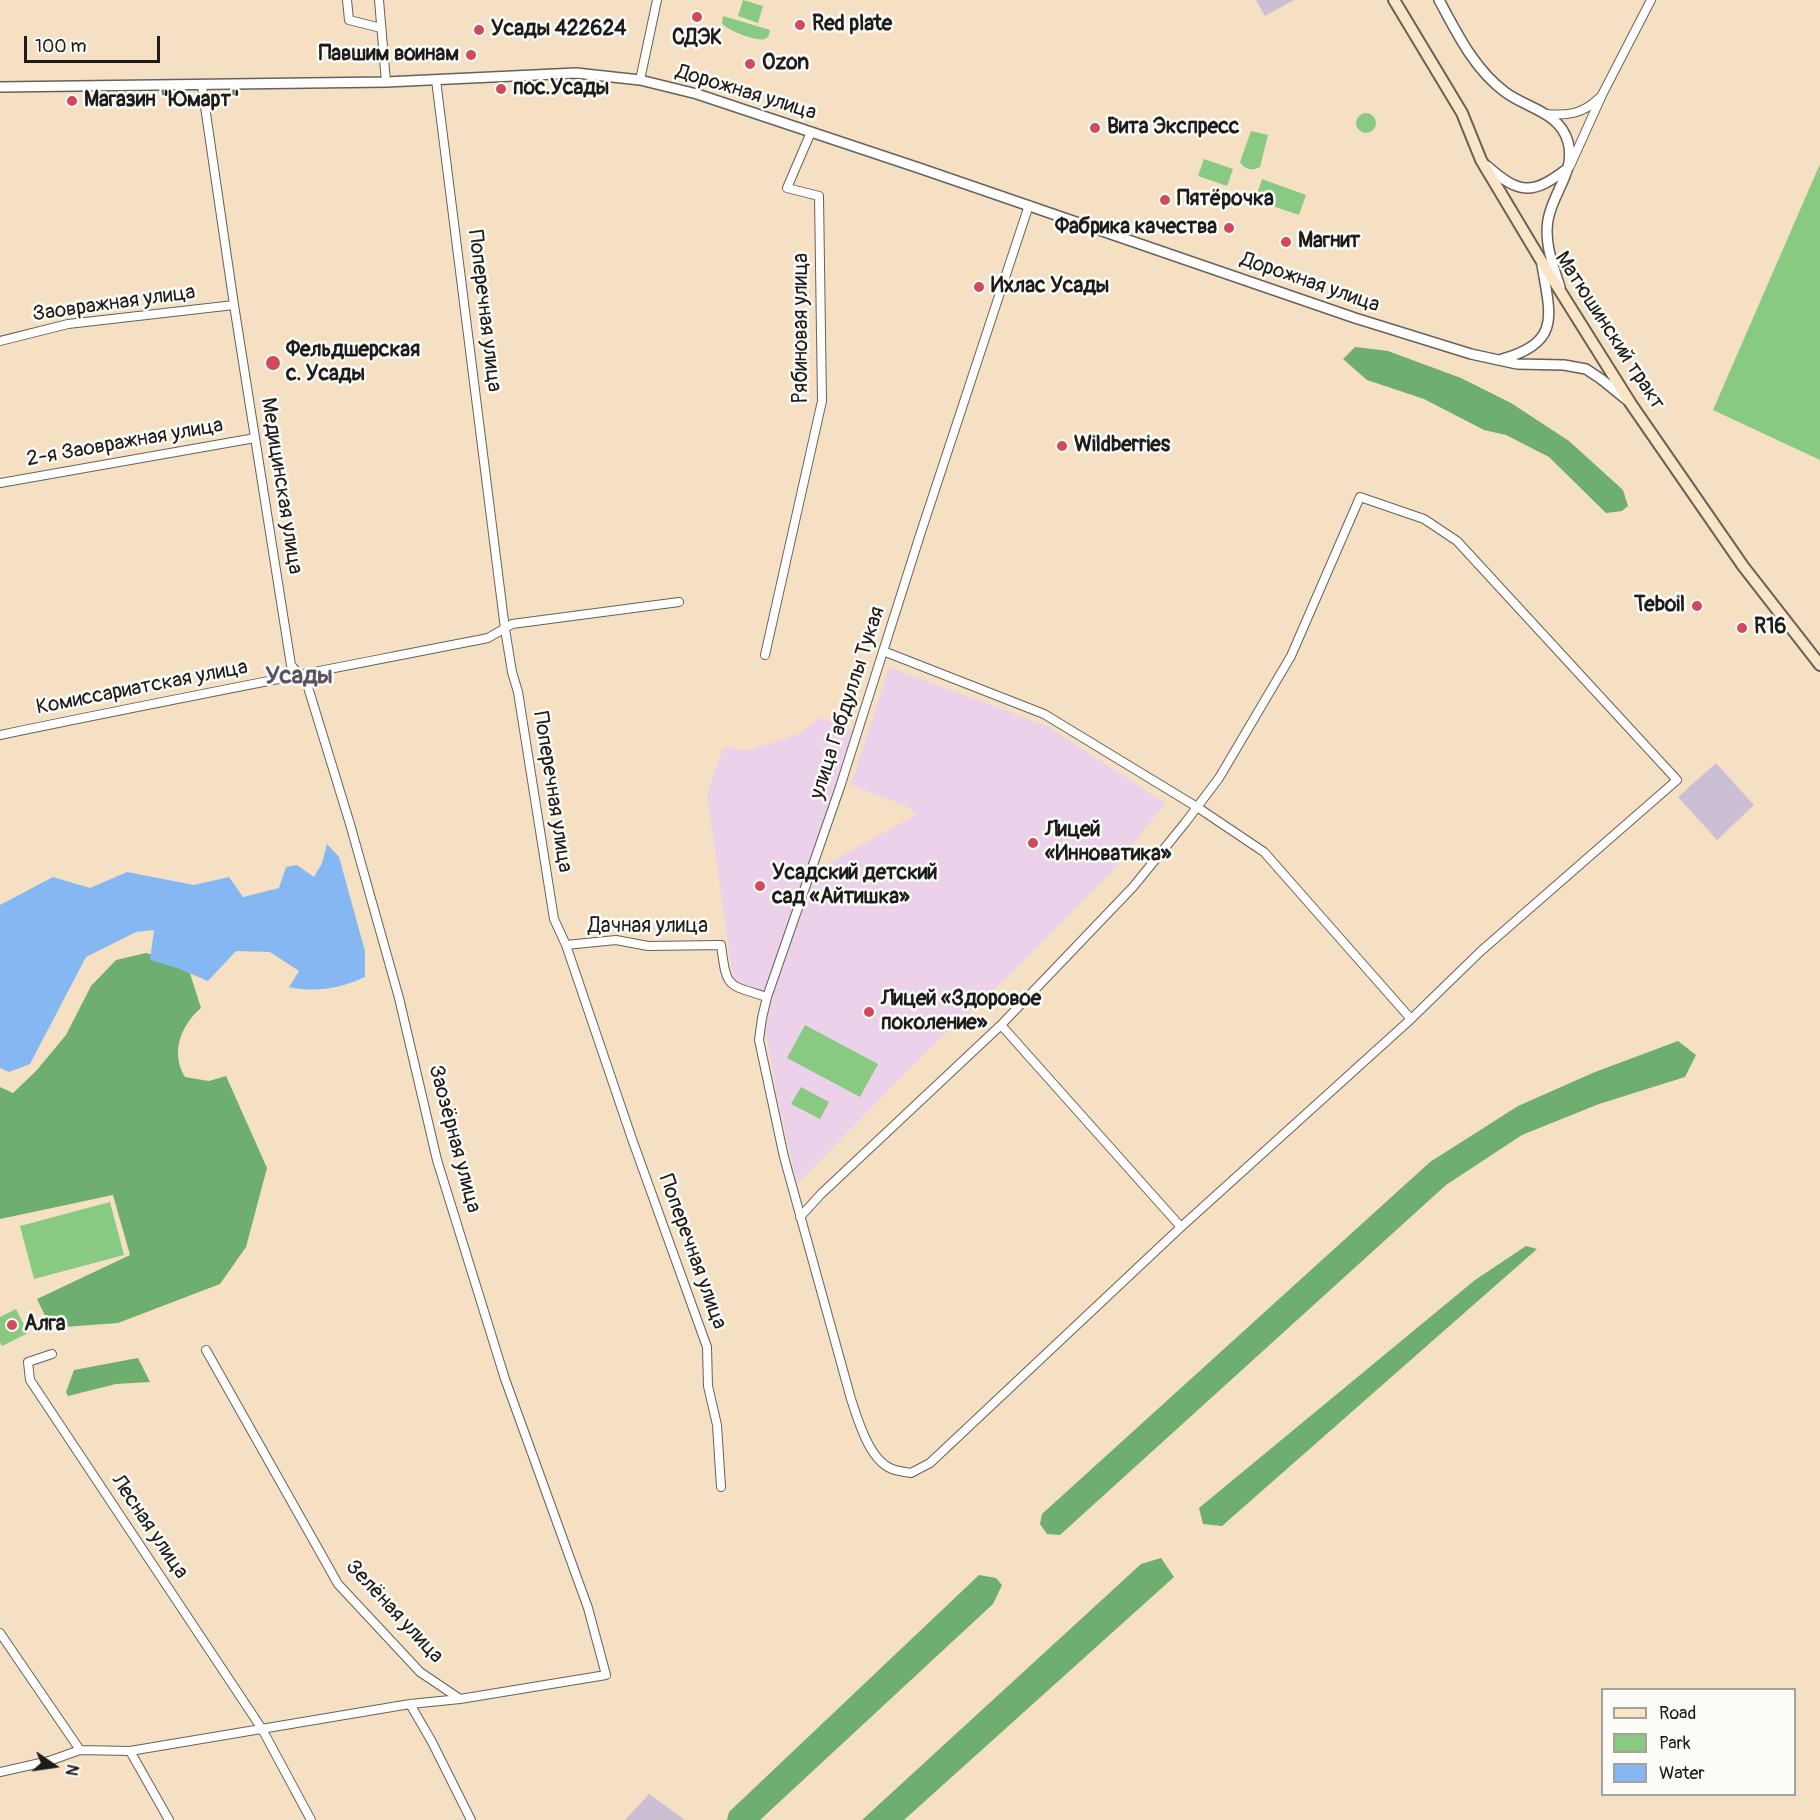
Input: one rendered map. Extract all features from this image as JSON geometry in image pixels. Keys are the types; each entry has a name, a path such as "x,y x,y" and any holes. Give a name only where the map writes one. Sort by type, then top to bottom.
{"main road":[{"name":"Матюшинский тракт","path":"1394,0 1462,112 1481,160 1631,404 1743,566 1820,665"}],"street":[{"path":"347,0 349,20 381,28"},
{"path":"379,0 386,82"},
{"path":"640,80 657,0"},
{"path":"1439,0 1468,51 1490,79 1518,101 1546,114 1562,129 1567,140 1570,166"},
{"path":"1562,295 1548,248 1547,226 1552,206 1602,95 1651,0"},
{"name":"Дорожная улица","path":"0,87 386,82 576,73 640,80 697,94 1029,204 1345,315 1471,354 1517,364 1564,365 1586,369 1601,378 1631,404"},
{"name":"Поперечная улица","path":"436,80 505,629 512,672 518,692 554,919 566,945 632,1139 707,1347 708,1386 717,1425 721,1487"},
{"name":"Медицинская улица","path":"202,86 291,665 300,676"},
{"path":"1546,114 1565,116 1578,113 1591,106 1602,95"},
{"name":"Рябиновая улица","path":"765,655 822,401 819,196 787,188 811,132"},
{"path":"1481,160 1504,181 1526,188 1537,188 1547,184 1570,166"},
{"name":"улица Габдуллы Тукая","path":"1029,204 836,798 768,997 759,1040 784,1157 861,1428 874,1454 890,1469 911,1473 930,1463 1181,1227 1411,1019 1481,951 1677,780 1457,541 1424,519 1360,497 1291,656 1219,778 1197,807"},
{"path":"1499,360 1529,349 1540,340 1546,329 1550,317 1542,262"},
{"name":"Заовражная улица","path":"0,341 68,324 234,305"},
{"name":"2-я Заовражная улица","path":"0,483 255,438"},
{"name":"Комиссариатская улица","path":"0,735 236,686 300,676 488,638 512,624 679,603"},
{"path":"883,651 1044,714 1197,807 1264,852 1411,1019"},
{"name":"Заозёрная улица","path":"300,676 307,684 350,824 399,998 436,1160 506,1379 588,1608 606,1675 460,1699"},
{"path":"800,1217 821,1194 1000,1025 1133,887 1197,807"},
{"name":"Дачная улица","path":"566,945 616,940 648,946 721,945 726,978 732,985 768,997"},
{"path":"1000,1025 1181,1227"},
{"name":"Зелёная улица","path":"206,1350 338,1584 420,1671 460,1699"},
{"name":"Лесная улица","path":"52,1354 28,1362 30,1380 262,1729"},
{"path":"0,1633 80,1750"},
{"path":"0,1772 49,1761 80,1750 130,1751 410,1704 460,1699"},
{"path":"410,1704 471,1820"},
{"path":"262,1729 311,1820"},
{"path":"130,1751 169,1820"}],"shaded area":[{"path":"1256,0 1294,0 1265,16"},
{"path":"889,667 1047,726 1165,803 1112,871 1007,978 931,1047 797,1184 765,1028 773,996 816,870 916,815 908,807 851,785"},
{"name":"Усадский детский сад «Айтишка»","path":"819,718 854,730 765,991 733,978 707,794 724,746 745,751 799,734"},
{"path":"1716,763 1754,805 1717,840 1678,797"},
{"path":"649,1794 685,1820 625,1820"}],"green space":[{"path":"743,0 763,6 758,23 738,16"},
{"path":"723,16 770,30 769,36 761,39 735,32 722,23"},
{"path":"1366,113 1373,116 1376,123 1373,130 1366,133 1359,130 1356,123 1359,116"},
{"path":"1251,131 1268,135 1260,167 1254,169 1244,167 1240,162"},
{"path":"1204,159 1233,169 1227,186 1198,176"},
{"path":"1820,164 1820,460 1713,410"},
{"path":"1262,179 1306,195 1299,215 1255,200"},
{"path":"1355,347 1388,351 1461,378 1511,403 1569,441 1623,490 1628,506 1622,511 1606,513 1549,457 1506,435 1484,430 1424,399 1367,380 1343,359"},
{"path":"146,953 187,964 201,1008 188,1023 180,1040 178,1058 181,1068 185,1077 209,1081 226,1076 267,1168 246,1247 220,1284 118,1323 51,1328 37,1299 130,1255 113,1195 0,1219 0,1087 13,1093 36,1071 66,1035 91,986 116,960"},
{"path":"805,1025 878,1064 860,1097 787,1058"},
{"path":"1678,1041 1696,1055 1685,1077 1599,1104 1522,1135 1446,1185 1060,1535 1047,1534 1040,1524 1042,1514 1430,1162 1518,1106 1595,1072"},
{"path":"801,1087 829,1102 820,1119 791,1104"},
{"path":"110,1202 124,1255 34,1279 20,1226"},
{"path":"1526,1246 1537,1249 1222,1526 1203,1524 1199,1508 1475,1280"},
{"name":"Алга","path":"16,1309 28,1333 2,1346 0,1317"},
{"path":"138,1358 150,1382 116,1384 68,1396 66,1392 74,1370"},
{"path":"1161,1558 1174,1577 904,1820 862,1820 1141,1564"},
{"path":"979,1575 996,1578 1002,1585 993,1604 760,1820 727,1820 729,1812"}],"water":[{"path":"327,844 339,857 365,951 365,977 328,988 308,990 289,987 299,971 270,952 236,951 208,981 150,960 154,930 136,932 86,957 30,1064 9,1072 0,1068 0,905 53,877 90,888 127,872 194,885 229,877 243,897 279,888 286,867 297,865 314,877 322,863"}],"place":[{"name":"СДЭК","path":"697,17"},
{"name":"Red plate","path":"800,25"},
{"name":"Усады 422624","path":"479,30"},
{"name":"Павшим воинам","path":"471,55"},
{"name":"Ozon","path":"750,64"},
{"name":"пос.Усады","path":"501,89"},
{"name":"Магазин \"Юмарт\"","path":"72,101"},
{"name":"Вита Экспресс","path":"1095,128"},
{"name":"Пятёрочка","path":"1165,200"},
{"name":"Фабрика качества","path":"1229,228"},
{"name":"Магнит","path":"1286,242"},
{"name":"Ихлас Усады","path":"979,287"},
{"name":"Фельдшерская с. Усады","path":"273,363"},
{"name":"Wildberries","path":"1062,446"},
{"name":"Teboil","path":"1697,606"},
{"name":"R16","path":"1742,628"},
{"name":"Лицей «Инноватика»","path":"1033,843"},
{"name":"Усадский детский сад «Айтишка»","path":"760,886"},
{"name":"Лицей «Здоровое поколение»","path":"869,1012"},
{"name":"Алга","path":"12,1325"}],"district":[{"name":"Усады","path":"299,677"}]}
